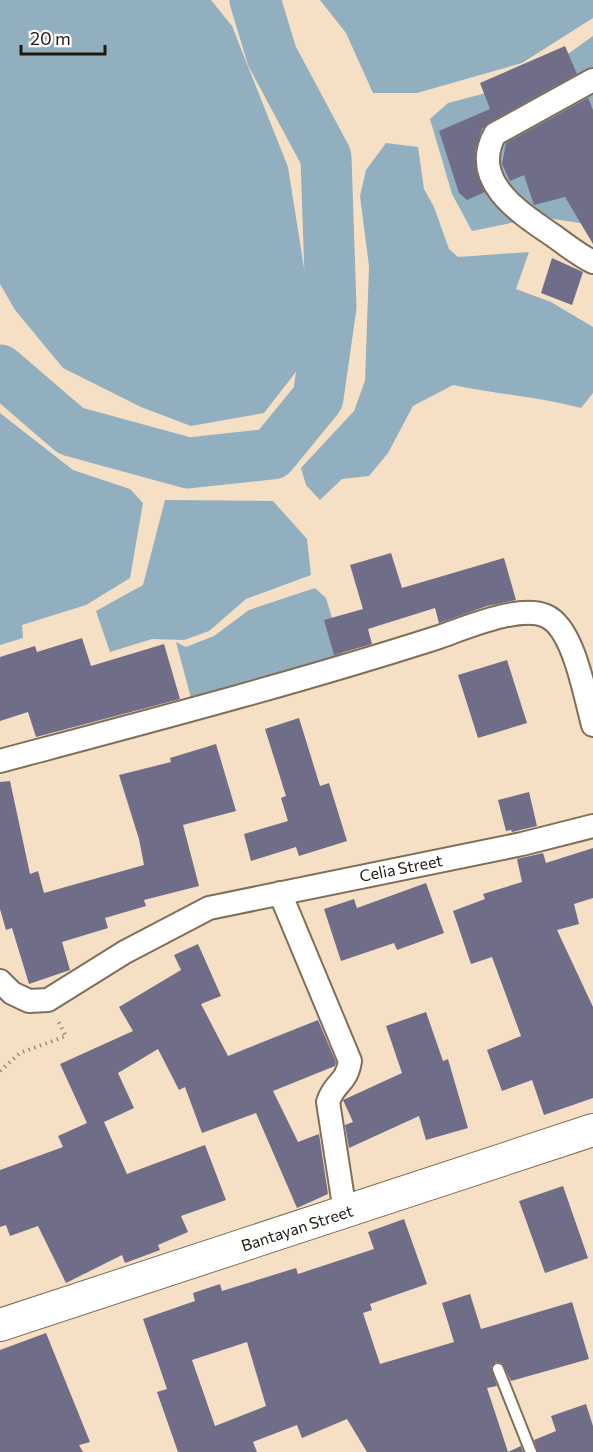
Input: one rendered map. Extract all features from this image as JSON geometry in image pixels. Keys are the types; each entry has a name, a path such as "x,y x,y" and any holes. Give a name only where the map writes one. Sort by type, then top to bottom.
{"main road":[{"name":"Bantayan Street","path":"0,1325 593,1130"}],"street":[{"path":"593,80 495,134 487,147 487,164 494,184 520,213 593,262"},
{"path":"0,761 327,673 512,614 544,615 560,625 569,641 593,725"},
{"name":"Celia Street","path":"48,1000 125,952 209,908 522,844 593,826"},
{"path":"280,893 350,1061 348,1076 332,1090 328,1102 345,1212"},
{"path":"0,981 12,993 29,1001 48,1000"}],"lane":[{"path":"498,1369 531,1452"}],"path":[{"path":"0,1071 20,1053 66,1036 48,1000"}],"water":[{"path":"0,0 211,0 232,26 288,167 310,306 299,368 264,413 191,426 141,407 63,368 15,310 0,284"},
{"path":"320,0 593,0 593,18 522,63 417,93 373,93 346,33"},
{"path":"593,36 593,225 540,217 472,231 452,194 430,119 448,103 513,86 551,66"},
{"path":"386,143 418,147 424,189 434,207 449,249 458,257 529,252 516,289 551,302 593,327 593,393 581,408 453,385 413,406 388,453 369,476 342,479 320,500 306,485 301,468 354,411 365,381 369,266 360,196 366,170"},
{"path":"0,413 73,470 130,489 143,503 130,578 86,605 22,625 23,638 0,645"},
{"path":"165,500 273,501 307,539 311,575 246,599 209,631 184,640 152,639 110,652 96,611 143,585"},
{"path":"315,588 326,598 343,654 191,698 176,642 186,647 214,636 249,610"}],"building":[{"path":"565,46 577,74 488,123 482,129 475,151 476,170 485,192 467,200 459,193 439,131 490,109 480,83"},
{"path":"588,98 593,110 593,244 565,197 534,205 524,175 510,181 502,164 506,143"},
{"path":"552,258 583,272 572,305 541,293"},
{"path":"391,553 402,588 504,558 516,600 487,606 439,623 435,608 368,629 372,644 334,655 324,620 363,609 350,565"},
{"path":"82,638 91,666 164,644 180,699 36,737 28,712 0,721 0,657 35,646 37,652"},
{"path":"507,660 527,723 478,738 458,675"},
{"path":"299,718 320,786 329,783 347,841 299,856 296,847 251,861 244,834 288,821 281,798 286,796 265,729"},
{"path":"216,744 236,811 183,825 199,886 144,900 146,906 105,918 108,928 62,942 70,970 29,984 12,928 6,930 0,909 0,782 10,781 30,874 38,871 44,893 144,865 139,839 119,775 171,762 170,758"},
{"path":"529,792 537,826 512,832 511,830 506,831 498,800"},
{"path":"593,848 593,898 574,904 579,924 557,930 593,1007 593,1098 544,1115 532,1080 502,1091 487,1050 521,1036 492,957 471,964 453,911 485,899 483,894 522,882 517,859 543,853 546,863"},
{"path":"426,883 444,933 397,950 394,943 341,961 324,909 354,899 357,908"},
{"path":"198,944 221,996 201,1004 228,1056 318,1020 336,1062 335,1066 273,1091 298,1142 319,1134 328,1194 297,1208 256,1113 202,1133 185,1087 179,1090 158,1049 118,1073 134,1108 104,1122 127,1174 205,1145 226,1200 181,1216 188,1232 158,1245 160,1250 125,1263 122,1255 66,1283 38,1226 10,1236 6,1225 0,1227 0,1170 63,1147 58,1136 87,1123 60,1064 133,1031 119,1007 181,970 174,955"},
{"path":"426,1012 443,1061 448,1059 468,1128 426,1140 419,1116 349,1148 345,1125 353,1122 343,1100 402,1073 386,1026"},
{"path":"563,1186 588,1258 545,1273 519,1201"},
{"path":"404,1219 427,1284 370,1304 372,1310 363,1313 380,1364 454,1342 442,1303 470,1294 481,1329 572,1302 589,1359 511,1381 502,1363 496,1362 491,1367 497,1386 487,1388 508,1452 367,1452 347,1419 302,1438 297,1425 253,1442 257,1452 178,1452 157,1392 167,1389 143,1319 195,1301 193,1293 220,1284 222,1291 296,1268 298,1274 374,1249 368,1232","holes":["247,1342 266,1406 215,1426 192,1360"]},
{"path":"46,1333 90,1442 79,1445 83,1452 0,1452 0,1350"},
{"path":"586,1404 593,1426 593,1452 538,1452 534,1440 556,1431 551,1416"},
{"path":"521,1446 523,1452 508,1452"}],"waterway":[{"path":"0,370 71,431 188,463 272,454 318,398 331,307 326,157 272,56 255,0"}]}
